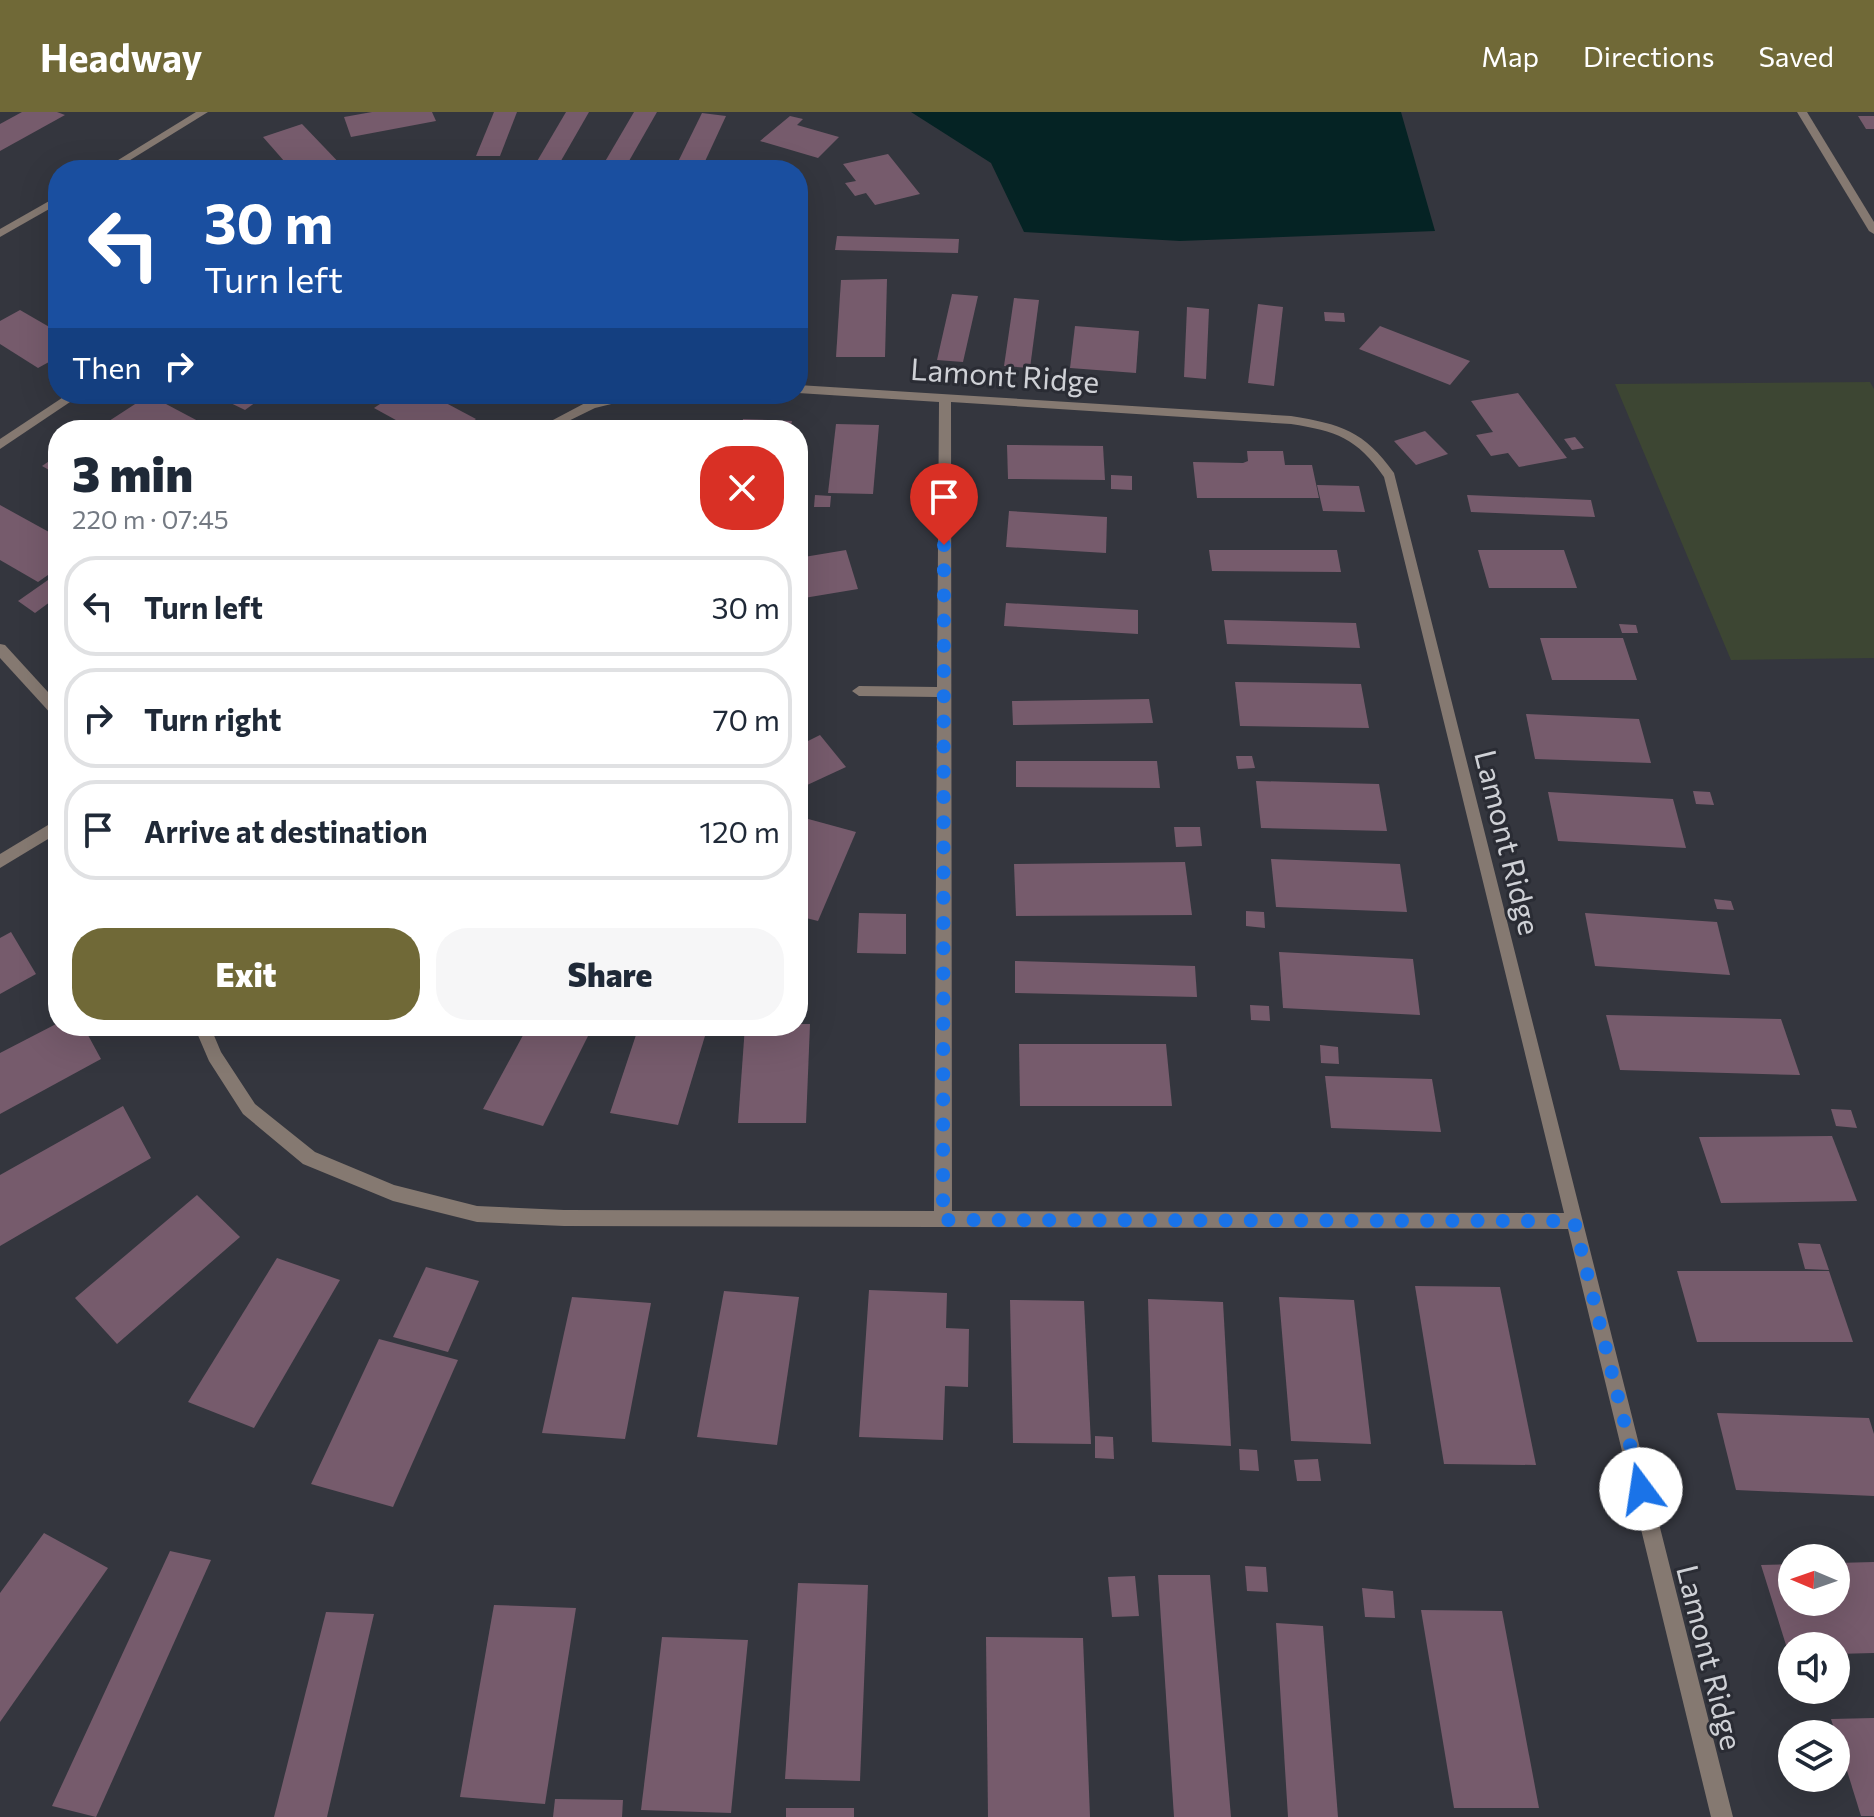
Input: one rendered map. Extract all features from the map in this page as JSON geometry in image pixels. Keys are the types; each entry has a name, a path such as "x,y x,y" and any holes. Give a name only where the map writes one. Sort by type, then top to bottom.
{"street":[{"path":"124,160 203,112"},
{"path":"1802,112 1874,231"},
{"path":"0,234 48,205"},
{"name":"Lamont Ridge","path":"808,390 1291,420 1328,425 1350,433 1372,449 1390,476 1722,1817"},
{"path":"943,1220 945,398"},
{"path":"0,445 61,404"},
{"path":"560,420 595,404"},
{"path":"0,649 48,701"},
{"path":"859,691 944,692"},
{"path":"0,862 48,831"},
{"path":"206,1036 215,1056 249,1109 309,1158 393,1193 477,1214 943,1220 1574,1221"}],"shaded area":[{"path":"911,112 1401,112 1435,231 1180,241 1024,232 991,163"},
{"path":"1870,382 1874,389 1874,658 1731,660 1615,384"}],"building":[{"path":"22,112 57,112 65,115 0,151 0,124"},
{"path":"372,112 432,112 436,121 351,137 344,117"},
{"path":"494,112 517,112 500,156 476,156"},
{"path":"566,112 589,112 561,160 538,160"},
{"path":"634,112 657,112 630,160 606,160"},
{"path":"702,113 726,116 706,160 679,160"},
{"path":"790,116 803,119 797,125 839,137 818,158 760,141"},
{"path":"1858,116 1874,116 1874,129 1866,129"},
{"path":"302,124 336,160 283,160 263,137"},
{"path":"888,154 920,194 875,205 866,193 855,196 845,183 856,181 843,164"},
{"path":"837,236 959,239 958,253 835,250"},
{"path":"887,279 885,357 836,357 841,280"},
{"path":"952,294 978,296 963,362 937,360"},
{"path":"1014,298 1039,300 1030,368 1004,366"},
{"path":"1258,304 1283,307 1274,386 1248,383"},
{"path":"1187,307 1209,309 1206,379 1184,377"},
{"path":"20,310 48,326 48,362 38,368 0,344 0,321"},
{"path":"1324,312 1344,313 1345,322 1325,321"},
{"path":"1075,326 1139,331 1136,373 1070,368"},
{"path":"1380,326 1470,361 1450,385 1359,349"},
{"path":"1518,393 1567,458 1519,467 1508,453 1491,456 1476,435 1493,432 1471,401"},
{"path":"135,404 166,404 196,420 111,420"},
{"path":"233,404 253,404 245,410"},
{"path":"380,404 448,404 476,419 396,420 374,408"},
{"path":"836,424 879,425 873,494 828,493"},
{"path":"1425,431 1448,454 1416,465 1394,441"},
{"path":"1575,437 1584,448 1572,450 1564,439"},
{"path":"1007,445 1103,446 1105,480 1008,479"},
{"path":"1247,451 1283,451 1285,465 1312,465 1319,498 1197,498 1193,462 1243,463 1248,461"},
{"path":"1111,475 1132,476 1132,490 1111,489"},
{"path":"1317,485 1359,486 1365,512 1323,511"},
{"path":"815,495 831,496 830,507 814,507"},
{"path":"1467,495 1591,500 1595,517 1471,512"},
{"path":"0,505 48,531 48,575 38,582 0,560"},
{"path":"1009,511 1107,517 1106,553 1006,547"},
{"path":"846,550 858,589 808,597 808,556"},
{"path":"1209,550 1337,550 1341,572 1212,571"},
{"path":"1478,550 1564,550 1577,588 1489,588"},
{"path":"48,580 48,603 35,613 18,601"},
{"path":"1006,603 1138,610 1138,634 1004,626"},
{"path":"1224,620 1356,623 1360,648 1227,644"},
{"path":"1619,624 1636,625 1638,633 1622,633"},
{"path":"1540,638 1623,638 1637,680 1552,680"},
{"path":"1235,682 1361,684 1369,728 1240,726"},
{"path":"1149,699 1153,723 1013,725 1012,701"},
{"path":"1526,714 1639,719 1651,763 1535,759"},
{"path":"820,735 846,767 808,785 808,741"},
{"path":"1236,756 1252,756 1255,768 1238,769"},
{"path":"1016,761 1157,761 1160,788 1016,787"},
{"path":"1256,781 1379,784 1387,831 1261,828"},
{"path":"1693,791 1710,792 1714,805 1696,804"},
{"path":"1548,792 1673,799 1686,848 1558,841"},
{"path":"808,819 856,832 818,921 808,918"},
{"path":"1174,827 1200,827 1202,846 1176,847"},
{"path":"1271,859 1400,864 1407,912 1276,907"},
{"path":"1185,862 1192,915 1016,916 1014,864"},
{"path":"1714,899 1731,901 1734,910 1717,909"},
{"path":"1246,911 1264,912 1265,928 1246,926"},
{"path":"859,913 906,914 906,954 857,953"},
{"path":"1585,913 1717,922 1730,975 1595,966"},
{"path":"11,932 36,974 0,994 0,938"},
{"path":"1279,952 1413,959 1420,1015 1283,1008"},
{"path":"1015,961 1195,966 1197,997 1015,993"},
{"path":"1250,1005 1269,1006 1270,1021 1251,1020"},
{"path":"1606,1015 1781,1019 1800,1075 1620,1070"},
{"path":"810,1024 806,1123 738,1123 744,1036 808,1036"},
{"path":"48,1028 48,1036 88,1036 101,1059 0,1114 0,1053"},
{"path":"523,1036 588,1036 543,1126 483,1109"},
{"path":"636,1036 705,1036 678,1125 610,1113"},
{"path":"1019,1044 1166,1044 1172,1106 1020,1106"},
{"path":"1320,1045 1338,1047 1339,1064 1321,1063"},
{"path":"1325,1076 1432,1079 1441,1132 1331,1128"},
{"path":"123,1106 151,1158 0,1246 0,1175"},
{"path":"1831,1109 1851,1110 1857,1128 1836,1126"},
{"path":"1832,1136 1857,1201 1721,1203 1699,1137"},
{"path":"197,1195 240,1237 117,1344 75,1298"},
{"path":"1798,1243 1820,1244 1829,1270 1805,1269"},
{"path":"277,1258 340,1280 254,1428 188,1402"},
{"path":"426,1267 479,1281 448,1352 393,1337"},
{"path":"1677,1271 1829,1271 1853,1342 1697,1342"},
{"path":"1415,1286 1500,1287 1536,1465 1444,1464"},
{"path":"869,1290 947,1293 946,1328 969,1329 968,1387 945,1386 943,1440 859,1437"},
{"path":"724,1291 799,1297 777,1445 697,1437"},
{"path":"572,1297 651,1303 625,1439 542,1433"},
{"path":"1279,1297 1354,1300 1371,1444 1291,1441"},
{"path":"1148,1299 1223,1302 1231,1446 1152,1442"},
{"path":"1010,1300 1084,1301 1091,1444 1013,1443"},
{"path":"379,1339 458,1360 393,1507 311,1484"},
{"path":"1717,1413 1869,1418 1874,1434 1874,1496 1736,1490"},
{"path":"1095,1436 1113,1437 1114,1459 1095,1458"},
{"path":"1239,1449 1257,1450 1259,1471 1240,1470"},
{"path":"1318,1459 1321,1481 1297,1481 1294,1460"},
{"path":"44,1533 108,1568 0,1722 0,1593"},
{"path":"170,1551 211,1560 96,1817 52,1806"},
{"path":"1874,1562 1874,1653 1850,1654 1850,1632 1782,1632 1761,1565 1778,1564 1778,1616 1850,1616 1850,1563"},
{"path":"1245,1566 1266,1567 1268,1592 1247,1591"},
{"path":"1158,1575 1210,1575 1231,1817 1174,1817"},
{"path":"1135,1576 1139,1616 1112,1617 1108,1577"},
{"path":"798,1583 868,1585 860,1781 785,1779"},
{"path":"1362,1588 1393,1591 1395,1618 1365,1617"},
{"path":"494,1605 576,1608 545,1804 460,1797"},
{"path":"1421,1610 1502,1611 1539,1808 1454,1808"},
{"path":"326,1612 374,1614 327,1817 274,1817"},
{"path":"1276,1623 1323,1626 1338,1817 1288,1817"},
{"path":"662,1637 748,1640 731,1813 641,1810"},
{"path":"986,1637 1083,1638 1090,1817 988,1817"},
{"path":"1874,1718 1874,1816 1861,1816 1850,1780 1850,1720 1831,1719"},
{"path":"555,1799 623,1800 622,1817 553,1817"},
{"path":"786,1808 854,1808 854,1817 786,1817"}],"route":[{"path":"944,545 943,1220 1574,1221 1641,1489"}]}
